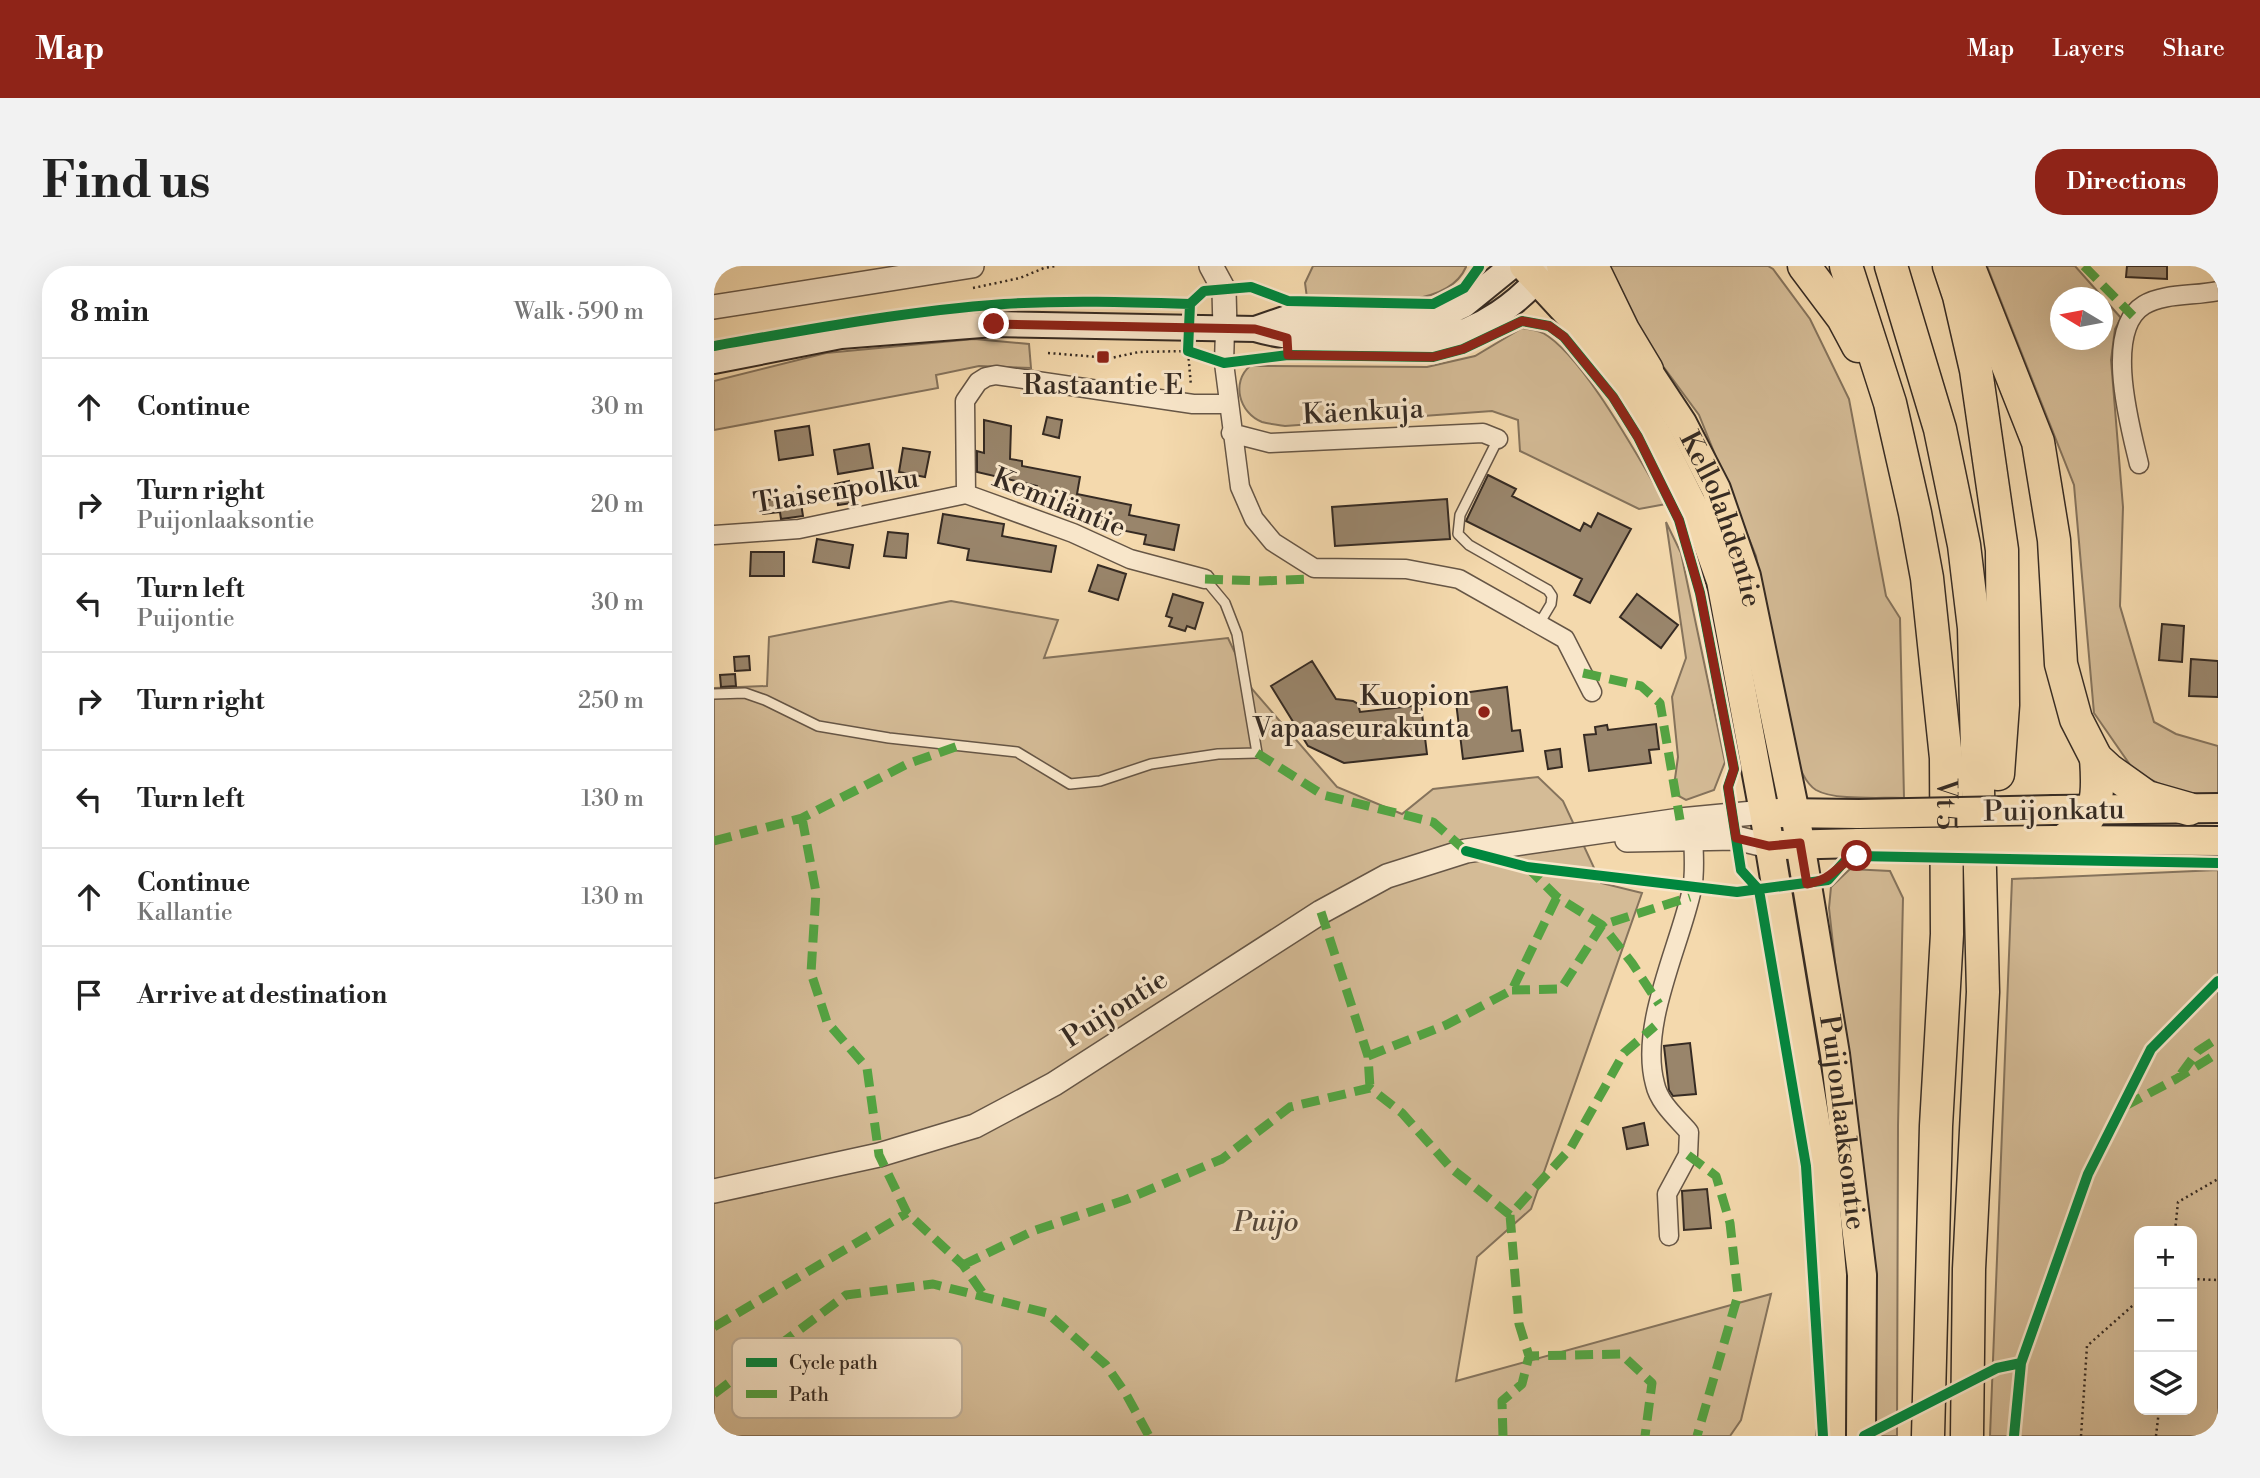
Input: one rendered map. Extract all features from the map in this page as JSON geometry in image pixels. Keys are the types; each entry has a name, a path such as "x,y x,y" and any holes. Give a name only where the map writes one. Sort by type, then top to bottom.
{"highway":[{"path":"1592,266 1623,330 1647,370"},
{"path":"1804,266 1843,318 1890,403"},
{"name":"Vt 5","path":"1846,266 1890,403 1927,578 1945,758 1947,934 1936,1126 1928,1436"},
{"name":"Vt 5","path":"1891,266 1940,429 1964,545 1974,628 1978,702 1983,992 1969,1269 1967,1436"},
{"path":"1949,266 1959,296 1976,370 2002,550 2003,705 1983,992"},
{"path":"1968,266 2038,442 2054,540 2061,664 2076,719 2096,758 2098,786 2094,811 2085,825 2060,839"},
{"path":"2096,758 2147,797 2204,808"}],"main road":[{"path":"714,361 841,336 994,324 1188,340 1226,330 1255,329 1287,318 1421,320 1443,315 1464,305 1512,266"},
{"path":"1255,329 1287,338 1433,341 1463,333 1493,317 1543,270"},
{"name":"Kellolahdentie","path":"1543,270 1647,370 1682,423 1716,489 1746,576 1795,813"},
{"name":"Kellolahdentie","path":"1543,270 1574,320 1625,386 1659,438 1698,516 1721,581 1764,812"},
{"name":"Puijonkatu","path":"1764,812 1859,814 2204,808"},
{"name":"Puijonlaaksontie","path":"1764,812 1822,1163 1832,1275 1832,1436"},
{"name":"Puijonlaaksontie","path":"1795,813 1835,1054 1862,1275 1861,1436"},
{"name":"Puijonkatu","path":"1769,846 1800,843 2060,839 2218,841"}],"street":[{"path":"1212,266 1224,290 1224,363 1240,487 1254,519 1273,542 1292,557 1314,568 1406,569 1459,579 1566,639 1592,692"},
{"path":"714,307 973,277"},
{"path":"2139,464 2121,370 2125,340 2133,316 2142,306 2155,300 2218,291"},
{"name":"Kemiläntie","path":"1205,579 1130,559 1073,533 967,494 965,401 978,382 996,375 1099,393 1193,404 1228,404"},
{"name":"Käenkuja","path":"1231,433 1270,443 1483,433 1498,439"},
{"name":"Tiaisenpolku","path":"714,535 799,529 967,494"},
{"name":"Puijontie","path":"714,1191 879,1155 975,1126 1054,1084 1321,912 1387,876 1466,851 1532,841 1693,829 1764,812"},
{"path":"1669,1236 1667,1194 1688,1155 1689,1132 1662,1099 1654,1084 1653,1055 1658,1004 1693,887 1693,829"},
{"name":"Puijontie","path":"1693,829 1769,846"}],"lane":[{"path":"1498,439 1460,515 1458,534 1469,545 1548,590 1552,596 1551,604 1539,624"},
{"path":"714,694 745,693 818,726 1017,752 1070,784 1093,783 1151,764 1218,754 1257,753 1237,634 1225,603 1205,579"}],"path":[{"path":"973,277 1020,278 1056,266"},
{"path":"1188,340 1193,404"},
{"path":"1048,353 1111,358 1188,340 1224,363"},
{"path":"2176,1226 2179,1202 2218,1179"},
{"path":"2197,1279 2218,1280"},
{"path":"2081,1436 2087,1346 2134,1304"},
{"path":"2156,1436 2158,1415"}],"green space":[{"path":"1313,266 1466,267 1455,282 1438,292 1418,298 1371,301 1307,298 1305,283"},
{"path":"1607,266 1768,266 1810,319 1849,399 1886,596 1900,618 1904,798 1835,796 1816,790 1804,776 1792,747 1756,556 1699,415 1626,316"},
{"path":"1987,266 2075,266 2094,287 2050,287 2050,350 2112,350 2123,507 2120,606 2154,722 2176,734 2218,746 2218,798 2172,790 2135,772 2094,713 2074,485"},
{"path":"2113,309 2121,318 2115,329 2113,344"},
{"path":"1522,328 1543,333 1576,363 1610,411 1666,504 1639,509 1520,451 1518,420 1492,411 1285,426 1254,418 1240,397 1241,380 1250,366 1427,367 1475,356"},
{"path":"974,339 1029,344 1031,368 979,366 936,375 938,388 714,430 714,381 826,353"},
{"path":"1666,522 1681,553 1725,762 1714,790 1686,800 1673,793 1678,757 1672,697 1686,658"},
{"name":"Puijo","path":"951,601 1058,620 1044,658 1228,638 1252,689 1337,787 1402,814 1433,789 1538,777 1563,801 1601,883 1642,893 1531,1209 1477,1257 1456,1381 1771,1294 1741,1420 1730,1436 714,1436 714,688 767,686 769,637"},
{"path":"1850,869 1890,871 1903,898 1898,1126 1897,1436 1874,1436 1870,1278 1829,908 1831,887"},
{"path":"2218,870 2218,1436 1990,1436 2012,879"}],"building":[{"path":"2127,266 2167,266 2167,279 2126,277"},
{"path":"1047,417 1062,420 1059,438 1043,434"},
{"path":"984,420 1011,426 1010,459 1022,461 1022,466 1080,477 1077,494 1131,505 1129,515 1179,525 1174,550 1144,544 1146,535 1091,524 1093,515 1043,506 1044,501 1035,499 1037,486 977,472 977,451 984,453"},
{"path":"809,426 813,455 779,460 775,431"},
{"path":"869,444 873,468 838,474 834,450"},
{"path":"903,448 930,452 925,477 899,472"},
{"path":"1488,475 1516,489 1512,496 1580,531 1584,523 1591,527 1598,513 1631,529 1590,603 1574,595 1582,579 1466,521"},
{"path":"849,481 852,503 838,505 835,484"},
{"path":"799,491 803,516 781,519 780,512 763,514 761,502"},
{"path":"1447,499 1450,539 1335,546 1332,507"},
{"path":"943,514 1004,524 1002,536 1056,546 1051,572 967,560 969,549 938,543"},
{"path":"888,532 908,534 906,558 884,556"},
{"path":"817,539 853,545 849,568 813,562"},
{"path":"751,552 784,552 784,576 750,576"},
{"path":"1098,565 1126,574 1118,600 1089,591"},
{"path":"1173,594 1203,603 1195,629 1187,626 1185,631 1169,626 1172,618 1166,616"},
{"path":"1637,594 1678,625 1661,648 1620,617"},
{"path":"2162,624 2184,626 2182,662 2159,660"},
{"path":"749,656 750,670 735,671 734,657"},
{"path":"2191,659 2218,661 2218,697 2189,696"},
{"path":"1312,661 1336,699 1353,701 1358,704 1360,712 1421,705 1427,754 1344,763 1308,746 1271,686"},
{"path":"735,674 736,686 721,687 720,675"},
{"name":"Kuopion Vapaaseurakunta","path":"1507,687 1512,731 1520,730 1523,751 1463,759 1455,694"},
{"path":"1656,724 1659,749 1649,750 1651,763 1589,771 1584,735 1596,734 1595,727 1607,725 1608,730"},
{"path":"1560,749 1562,767 1548,769 1545,751"},
{"path":"1690,1043 1696,1094 1673,1096 1669,1090 1664,1046"},
{"path":"1644,1123 1648,1145 1627,1149 1623,1128"},
{"path":"1707,1189 1711,1228 1684,1230 1682,1191"}],"marked path":[{"path":"2084,266 2133,316"},
{"path":"1205,579 1312,579"},
{"path":"1583,673 1641,686 1660,703 1680,820"},
{"path":"714,841 802,818 907,764 958,746"},
{"path":"1257,753 1323,795 1433,822 1466,851"},
{"path":"802,818 816,892 811,973 827,1022 867,1068 879,1155 907,1213 963,1265 986,1298"},
{"path":"1527,867 1557,897 1602,925 1659,1004"},
{"path":"1368,1056 1446,1025 1512,990 1557,897"},
{"path":"1512,990 1561,989 1602,925 1690,897"},
{"path":"1321,912 1368,1056 1370,1088"},
{"path":"963,1265 1033,1231 1125,1200 1222,1159 1290,1107 1370,1088 1402,1113 1451,1168 1510,1215 1570,1149 1624,1053 1655,1026"},
{"path":"2181,1074 2198,1051 2218,1038"},
{"path":"2125,1106 2218,1053"},
{"path":"1688,1155 1716,1176 1730,1223 1738,1295 1697,1436"},
{"path":"714,1327 907,1213"},
{"path":"1510,1215 1519,1324 1529,1356 1621,1354 1652,1383 1645,1436"},
{"path":"789,1338 846,1295 933,1284 1047,1313 1106,1365 1149,1436"},
{"path":"1503,1436 1502,1401 1522,1384 1529,1356"},
{"path":"714,1394 732,1380"}],"cycle path":[{"path":"714,346 931,311 1051,302 1190,304 1204,291 1251,287 1288,301 1433,304 1464,288 1479,267"},
{"path":"1190,304 1188,351 1224,363 1288,355 1433,357 1463,349 1522,321 1549,326 1564,337 1613,397 1638,437 1679,520 1700,593 1734,769 1728,787 1741,870 1759,890 1806,1166 1823,1436"},
{"path":"1466,851 1527,867 1737,892 1828,880 1844,862 1857,856 2218,863"},
{"path":"2014,1436 2021,1363 2088,1174 2151,1049 2218,981"},
{"path":"1864,1436 1997,1368 2021,1363"}],"place":[{"name":"Rastaantie E","path":"1103,357"},
{"name":"Kuopion Vapaaseurakunta","path":"1484,712"}],"route":[{"path":"994,324 1255,329 1287,338 1288,355 1433,357 1463,349 1522,321 1535,321 1549,326 1564,337 1613,397 1638,437 1679,520 1700,593 1734,769 1728,787 1736,838 1769,846 1800,843 1807,884 1828,880 1843,863 1857,856"}]}
